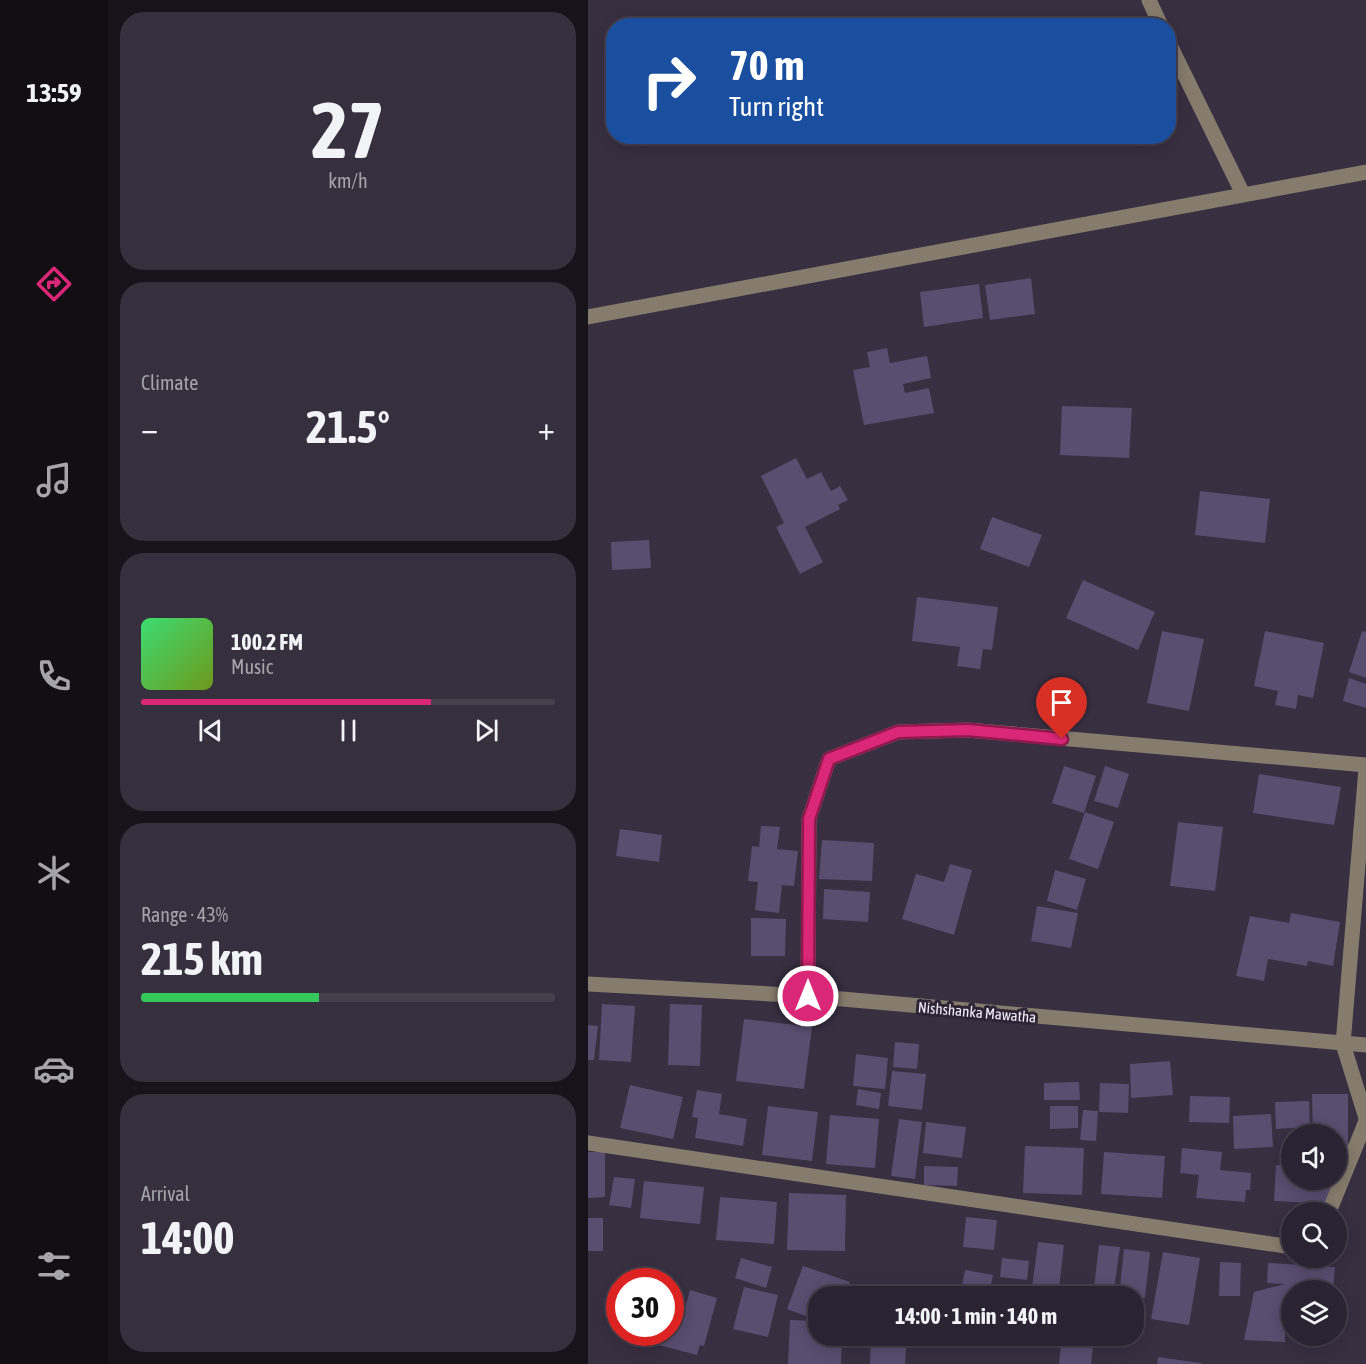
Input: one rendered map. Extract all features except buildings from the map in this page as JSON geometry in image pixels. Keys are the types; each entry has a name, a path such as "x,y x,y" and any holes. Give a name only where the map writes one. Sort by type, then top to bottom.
{"street":[{"path":"1149,0 1157,18"},
{"path":"1176,56 1243,194"},
{"path":"588,317 1366,172"},
{"path":"808,996 809,819 829,759 898,732 968,730 1366,767 1343,1044 1366,1119 1333,1202"},
{"name":"Nishshanka Mawatha","path":"588,984 808,996 1366,1045"},
{"path":"588,1143 1281,1245"}],"route":[{"path":"808,996 809,819 829,759 898,732 968,730 1062,739"}]}
